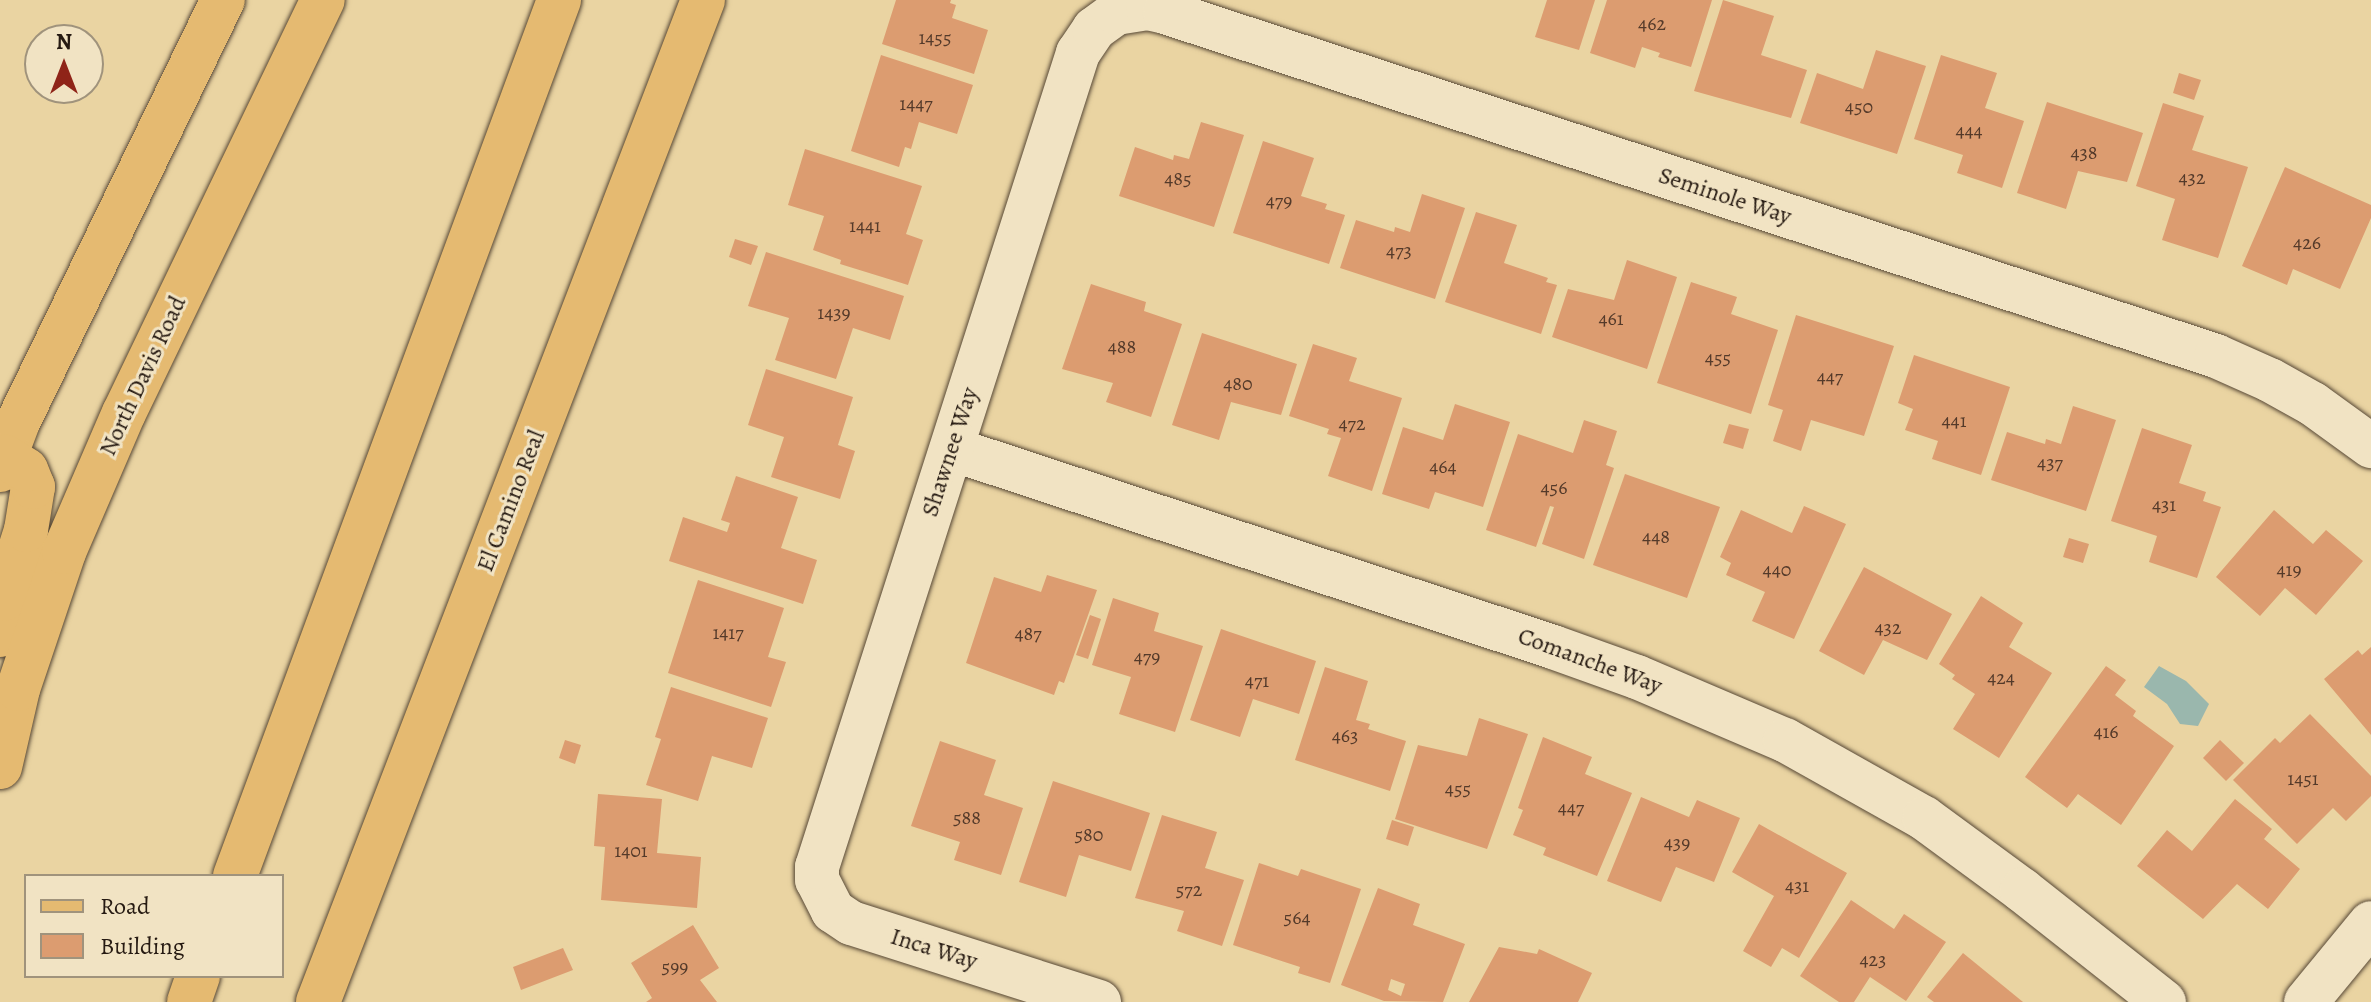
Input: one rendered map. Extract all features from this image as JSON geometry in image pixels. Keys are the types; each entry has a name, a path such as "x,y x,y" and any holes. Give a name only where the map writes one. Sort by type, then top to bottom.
{"main road":[{"path":"0,635 4,599 26,530 33,487 26,470 2,460 223,0"},
{"name":"North Davis Road","path":"0,767 10,724 64,552 130,399 323,0"},
{"path":"236,874 559,0"},
{"name":"El Camino Real","path":"318,1002 703,0"},
{"path":"0,649 10,724"},
{"path":"189,1002 197,978"}],"street":[{"name":"Seminole Way","path":"1078,53 1094,29 1116,13 1148,8 1165,12 2216,356 2270,380 2313,404 2371,446"},
{"name":"Shawnee Way","path":"820,850 1078,53"},
{"name":"Comanche Way","path":"952,449 1567,652 1662,687 1785,740 1924,818 2022,890 2164,1002"},
{"name":"Inca Way","path":"820,850 817,880 823,895 833,911 851,923 1099,1002"},
{"path":"2306,1002 2371,923"}],"water":[{"path":"2159,666 2186,681 2209,704 2198,726 2180,724 2167,704 2144,687"}],"building":[{"path":"896,0 951,0 950,3 956,5 952,18 988,30 974,74 882,44"},
{"path":"1547,0 1595,0 1579,50 1535,37"},
{"path":"1607,0 1712,0 1691,67 1658,57 1660,53 1642,47 1635,68 1590,53"},
{"path":"1723,0 1774,16 1761,55 1807,70 1791,118 1694,91"},
{"path":"1876,50 1926,66 1897,154 1800,123 1817,73 1863,89"},
{"path":"881,55 973,85 957,134 919,122 911,149 905,147 899,167 851,151"},
{"path":"1941,55 1997,73 1985,108 2024,121 2002,188 1957,173 1963,155 1914,139"},
{"path":"2179,73 2201,80 2194,100 2173,93"},
{"path":"2047,102 2143,133 2127,182 2078,171 2066,209 2017,193"},
{"path":"2163,103 2204,116 2192,150 2248,167 2218,258 2162,240 2175,199 2136,186"},
{"path":"1201,122 1244,135 1214,227 1119,196 1135,147 1173,160 1174,155 1189,159"},
{"path":"1263,141 1314,158 1301,196 1327,204 1325,209 1345,215 1329,264 1233,233"},
{"path":"805,149 922,186 906,234 923,240 908,285 840,264 841,260 813,250 824,216 788,205"},
{"path":"2285,167 2371,205 2371,218 2340,289 2293,269 2287,285 2242,266"},
{"path":"1422,194 1465,208 1435,299 1340,268 1356,220 1394,232 1395,227 1410,232"},
{"path":"1476,212 1517,225 1504,263 1548,278 1546,282 1557,285 1541,334 1445,302"},
{"path":"735,239 758,246 751,265 729,257"},
{"path":"766,252 904,296 890,340 853,328 836,379 775,360 789,318 748,306"},
{"path":"1627,260 1677,277 1647,369 1552,337 1568,289 1614,300"},
{"path":"1691,282 1737,297 1731,314 1778,330 1751,414 1657,383"},
{"path":"1091,284 1146,302 1144,311 1182,324 1151,417 1106,402 1113,383 1062,369"},
{"path":"1796,315 1894,346 1864,436 1811,420 1801,451 1773,441 1783,410 1768,405"},
{"path":"1202,333 1297,364 1281,415 1231,402 1219,440 1172,425"},
{"path":"1313,344 1357,358 1349,381 1402,398 1372,491 1328,476 1341,438 1327,434 1329,429 1289,416"},
{"path":"1914,355 2010,387 1981,475 1932,459 1938,441 1905,430 1913,409 1898,403"},
{"path":"766,369 853,397 838,445 855,451 840,499 771,477 784,437 748,425"},
{"path":"1455,404 1510,422 1483,507 1435,492 1429,509 1382,494 1403,427 1443,440"},
{"path":"2073,406 2116,420 2086,511 1991,480 2007,432 2045,444 2046,439 2061,444"},
{"path":"1584,420 1617,431 1606,465 1614,468 1584,559 1542,544 1554,507 1550,506 1536,547 1486,530 1518,434 1573,453"},
{"path":"1729,424 1749,429 1743,449 1723,443"},
{"path":"2142,428 2192,445 2179,483 2206,492 2203,501 2221,507 2197,578 2149,562 2157,536 2111,521"},
{"path":"1625,474 1720,507 1687,598 1593,565"},
{"path":"736,476 798,497 781,548 817,560 803,604 669,561 683,517 727,532 730,523 721,520"},
{"path":"1804,506 1846,524 1794,639 1752,621 1765,592 1726,575 1731,563 1720,557 1741,510 1792,533"},
{"path":"2274,510 2313,544 2326,530 2363,561 2316,615 2285,588 2260,616 2216,577"},
{"path":"2069,538 2089,544 2083,563 2063,557"},
{"path":"1864,567 1952,614 1927,660 1883,640 1864,675 1819,651"},
{"path":"1047,575 1097,590 1064,683 1059,681 1054,695 966,663 994,577 1041,592"},
{"path":"698,580 784,608 768,657 786,662 771,707 668,673"},
{"path":"1981,596 2023,623 2009,647 2052,673 1999,758 1953,729 1975,694 1952,679 1955,675 1939,664"},
{"path":"1113,598 1159,613 1154,631 1203,646 1175,732 1119,714 1131,677 1092,665"},
{"path":"1090,615 1101,619 1088,659 1076,655"},
{"path":"1221,629 1316,661 1299,714 1253,699 1240,737 1190,720"},
{"path":"2371,647 2371,735 2324,679 2358,650 2362,655"},
{"path":"2106,666 2126,680 2115,695 2136,711 2133,716 2174,746 2121,825 2078,794 2067,808 2025,777"},
{"path":"1325,667 1368,681 1356,720 1370,724 1368,729 1406,741 1390,791 1295,760"},
{"path":"671,687 768,718 752,768 712,756 698,801 646,785 661,739 655,737"},
{"path":"2310,714 2371,776 2371,796 2346,821 2333,808 2297,844 2233,780 2275,738 2280,743"},
{"path":"1479,718 1528,734 1487,849 1395,819 1418,745 1467,756"},
{"path":"1543,737 1592,757 1585,774 1632,793 1597,876 1543,855 1546,848 1513,835 1523,810 1518,808"},
{"path":"565,740 581,745 575,764 559,758"},
{"path":"2220,740 2244,763 2226,781 2203,758"},
{"path":"940,741 996,760 984,795 1023,808 1001,875 954,860 960,842 911,826"},
{"path":"1053,781 1150,813 1131,871 1079,855 1066,897 1019,882"},
{"path":"598,794 662,799 657,853 701,857 697,908 601,900 605,847 594,846"},
{"path":"1641,797 1689,817 1697,800 1740,818 1714,882 1676,867 1661,902 1607,881"},
{"path":"2235,799 2272,829 2264,839 2300,869 2268,909 2237,884 2203,919 2137,866 2167,830 2192,851"},
{"path":"1162,815 1217,832 1205,868 1244,880 1222,946 1177,931 1184,911 1135,898"},
{"path":"1392,820 1414,827 1408,846 1386,839"},
{"path":"1759,824 1847,873 1799,958 1782,948 1771,967 1743,951 1774,896 1732,872"},
{"path":"1259,863 1298,876 1301,869 1361,889 1330,983 1298,973 1300,967 1233,945"},
{"path":"1378,888 1420,904 1413,925 1465,944 1443,1002 1384,1001 1341,985","holes":["1391,979 1405,984 1401,996 1388,990"]},
{"path":"1851,900 1894,929 1904,914 1946,942 1906,1001 1870,977 1854,1002 1839,1002 1800,976"},
{"path":"693,925 719,968 700,980 717,1002 646,1002 652,998 631,963"},
{"path":"1499,947 1537,954 1539,949 1592,973 1578,1002 1469,1002"},
{"path":"563,948 573,970 521,990 513,967"},
{"path":"1963,953 2023,1002 1934,1002 1927,997"}]}
